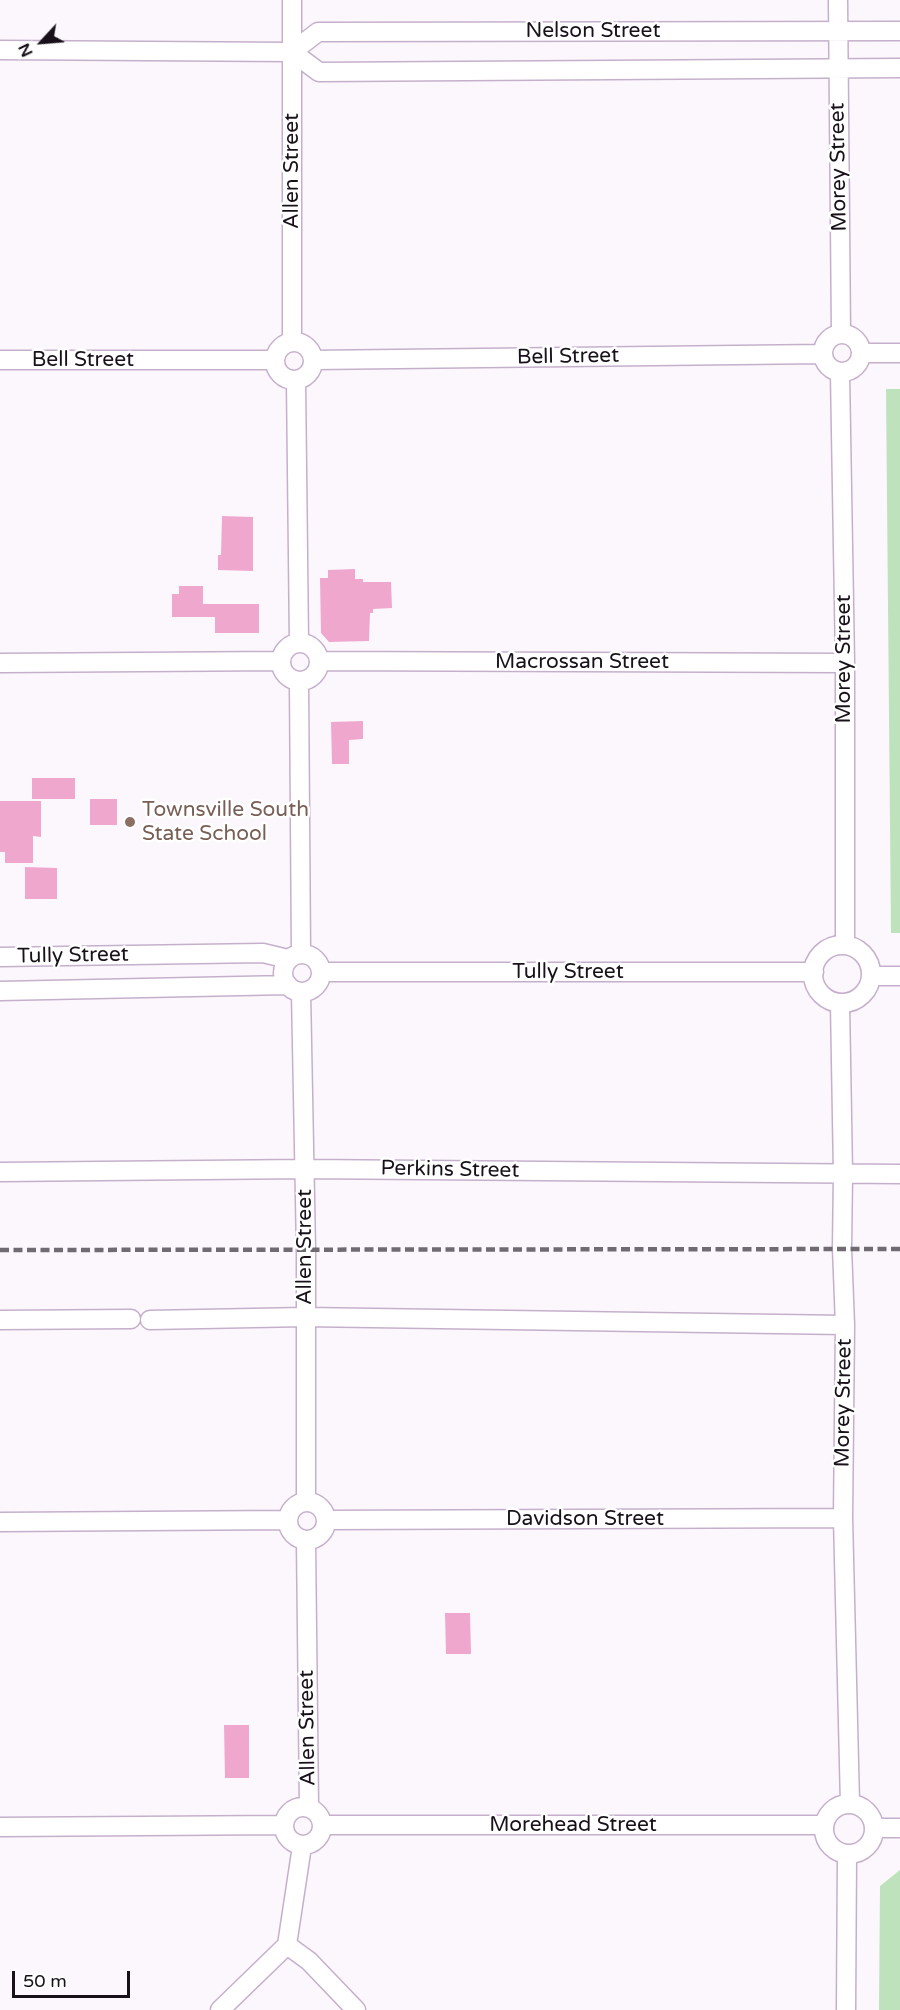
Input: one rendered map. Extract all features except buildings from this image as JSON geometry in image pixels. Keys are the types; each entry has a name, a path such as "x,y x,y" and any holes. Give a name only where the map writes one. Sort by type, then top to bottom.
{"street":[{"name":"Allen Street","path":"292,0 292,342"},
{"name":"Morey Street","path":"838,0 841,334"},
{"name":"Nelson Street","path":"900,31 318,32 292,52 319,72 900,68"},
{"path":"0,50 292,52"},
{"path":"841,334 855,339 861,353 855,368 840,373 828,367 822,354 828,340 841,334"},
{"path":"292,342 298,342 306,347 311,352 313,360 308,375 296,381 279,374 275,360 276,353 281,347 292,342"},
{"path":"861,353 900,353"},
{"name":"Bell Street","path":"313,360 822,354"},
{"name":"Bell Street","path":"0,360 275,360"},
{"name":"Morey Street","path":"840,373 844,663 844,945"},
{"path":"296,381 299,643"},
{"path":"299,643 317,652 319,661 314,676 299,682 285,674 281,661 286,648 299,643"},
{"path":"0,663 281,661"},
{"name":"Macrossan Street","path":"319,661 844,663"},
{"path":"295,957 311,956 318,962 322,972 321,980 309,991 294,989 283,972 295,957 299,682"},
{"path":"844,945 853,947 867,958 871,967 869,985 858,999 840,1003 824,996 814,981 814,972 820,955 835,946 844,945"},
{"name":"Tully Street","path":"0,957 263,953 295,957"},
{"name":"Tully Street","path":"322,972 814,972"},
{"path":"871,976 900,976"},
{"name":"Allen Street","path":"294,989 304,1169 306,1502"},
{"name":"Tully Street","path":"0,991 294,989"},
{"name":"Morey Street","path":"840,1003 842,1248 845,1325 843,1518 850,1804"},
{"name":"Perkins Street","path":"0,1172 304,1169 900,1174"},
{"path":"150,1320 305,1317 845,1325"},
{"path":"0,1320 131,1319"},
{"path":"306,1502 319,1507 324,1512 326,1520 321,1535 306,1541 292,1534 288,1520 293,1508 306,1502"},
{"name":"Davidson Street","path":"326,1520 843,1518"},
{"path":"0,1522 288,1520"},
{"name":"Allen Street","path":"306,1541 309,1808"},
{"path":"857,1805 869,1814 874,1828 873,1836 866,1848 854,1855 847,1855 833,1850 828,1845 823,1825 830,1812 836,1807 857,1805"},
{"path":"309,1808 320,1817 322,1832 317,1840 302,1846 288,1839 284,1825 295,1809 309,1808"},
{"path":"0,1827 284,1825"},
{"name":"Morehead Street","path":"322,1825 823,1825"},
{"path":"874,1828 900,1828"},
{"path":"220,2010 287,1945 302,1846"},
{"path":"846,2010 847,1855"},
{"path":"287,1945 309,1961 356,2010"}],"green space":[{"path":"886,389 900,389 900,933 891,933"},
{"path":"900,1870 900,2010 879,2010 880,1886"}],"railway":[{"path":"0,1250 900,1249"}],"place":[{"name":"Townsville South State School","path":"130,822"}]}
